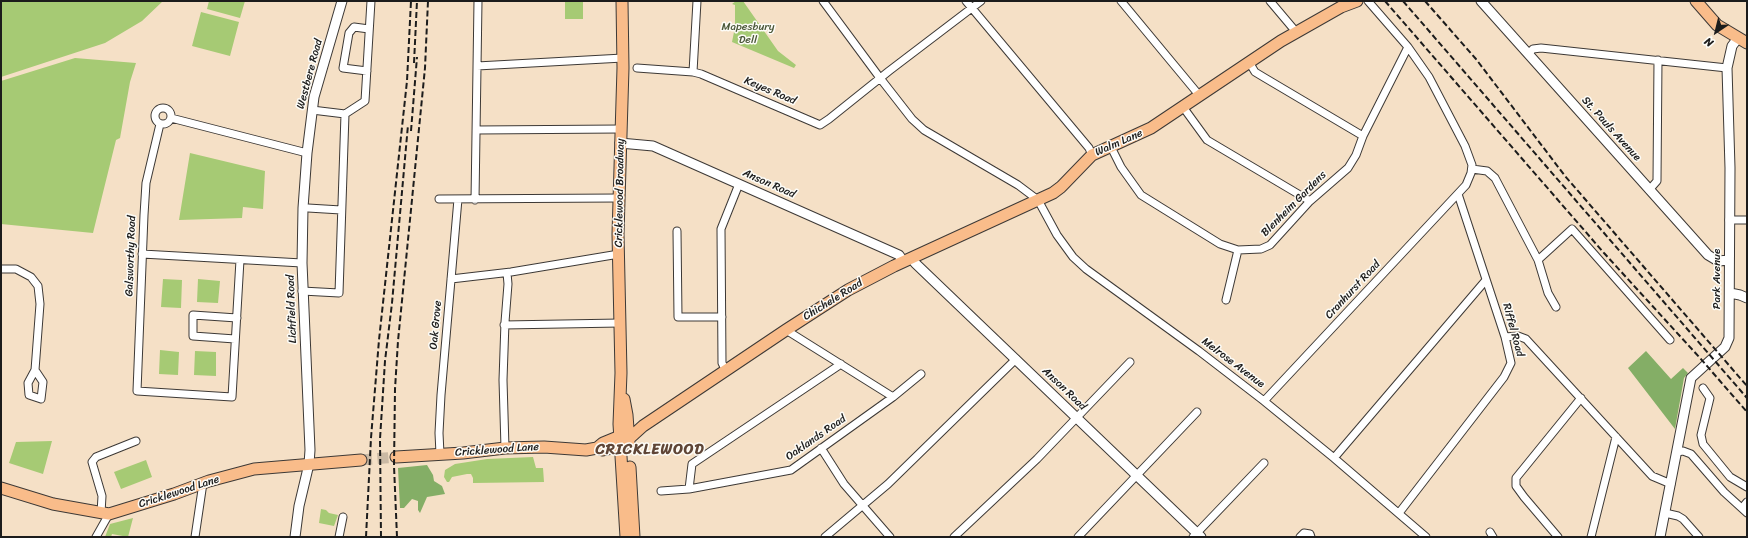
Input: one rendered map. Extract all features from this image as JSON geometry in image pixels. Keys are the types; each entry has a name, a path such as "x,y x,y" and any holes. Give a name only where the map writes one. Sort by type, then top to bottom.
{"main road":[{"name":"Cricklewood Broadway","path":"622,1 623,58 619,198 621,385 619,412 624,437 634,537"},
{"name":"Walm Lane","path":"1038,200 1060,187 1092,155 1151,128 1281,41 1341,7 1357,1"},
{"path":"1696,1 1717,25 1742,40"},
{"name":"Chichele Road","path":"624,437 638,425 643,426 848,290 908,260 1038,200"},
{"name":"Cricklewood Broadway","path":"624,437 626,537"},
{"name":"Cricklewood Lane","path":"396,457 505,448 544,447 586,450 597,448 603,443 624,437"},
{"name":"Cricklewood Lane","path":"1,488 53,504 105,513 174,494 203,483 254,469 361,460"}],"street":[{"name":"Westbere Road","path":"307,153 312,110 342,1"},
{"path":"312,110 345,114 365,101 371,1"},
{"path":"475,200 478,1"},
{"path":"693,72 697,1"},
{"path":"823,1 912,119 924,130 1018,185 1038,200"},
{"path":"966,1 1089,148 1092,155"},
{"path":"880,78 971,7 981,1"},
{"path":"1120,1 1199,95"},
{"path":"1270,1 1297,33"},
{"path":"1368,1 1408,47 1428,77 1471,161 1472,169 1487,171 1495,178 1538,260 1548,293 1556,307"},
{"name":"St. Pauls Avenue","path":"1482,1 1708,255 1718,261 1729,260"},
{"path":"367,71 343,68 349,33 354,27 369,29"},
{"name":"Park Avenue","path":"1660,537 1691,378 1728,344 1730,293 1730,168 1727,68 1732,46 1742,40"},
{"name":"Blenheim Gardens","path":"1111,146 1121,167 1141,194 1220,244 1238,250 1261,249 1270,245 1310,202 1348,168 1356,155 1363,136 1408,47"},
{"path":"1528,54 1533,49 1541,48 1727,68"},
{"path":"477,66 623,58"},
{"path":"1649,190 1657,181 1658,60"},
{"path":"1249,62 1260,75 1363,136"},
{"name":"Keyes Road","path":"637,68 693,72 701,74 820,125 880,78"},
{"path":"1183,106 1207,140 1310,202"},
{"name":"Galsworthy Road","path":"171,118 170,112 166,108 157,110 155,118 160,124 146,184 137,391 232,397 236,339"},
{"path":"302,291 339,293 345,114"},
{"path":"160,124 167,124 171,118 307,153"},
{"path":"476,130 621,130"},
{"name":"Anson Road","path":"620,142 653,146 915,263 1137,476 1197,536"},
{"name":"Lichfield Road","path":"295,537 299,506 309,464 310,450 302,291 303,208 307,153"},
{"name":"Cranhurst Road","path":"1264,401 1458,194 1468,182 1472,169"},
{"path":"726,371 722,363 721,229 739,184"},
{"name":"Riffel Road","path":"1399,513 1509,370 1511,363 1505,337 1458,194"},
{"path":"439,199 619,198"},
{"name":"Oak Grove","path":"440,454 439,442 441,395 458,199"},
{"name":"Melrose Avenue","path":"1038,200 1057,235 1073,257 1086,269 1199,351 1264,401 1334,458 1426,537"},
{"path":"308,208 341,210"},
{"path":"1729,220 1747,220"},
{"path":"1538,260 1572,229 1670,340"},
{"path":"676,231 678,317 722,317"},
{"path":"1226,300 1238,250"},
{"path":"142,254 302,263"},
{"path":"451,279 507,273 619,254"},
{"path":"237,318 193,315 193,336 236,339 240,260"},
{"path":"1,269 16,269 31,277 38,286 40,304 35,370"},
{"path":"505,448 503,380 504,326 508,284 507,273"},
{"path":"1334,458 1486,280"},
{"path":"1730,293 1747,298"},
{"path":"504,326 620,323"},
{"path":"786,330 893,397"},
{"path":"1505,337 1518,336 1526,339 1652,476 1671,484"},
{"path":"825,537 888,484 1016,359"},
{"path":"954,537 998,497 1077,418 1130,362"},
{"path":"689,489 692,464 841,364"},
{"name":"Oaklands Road","path":"661,491 689,489 791,470 893,397 921,374"},
{"path":"1703,388 1710,398 1701,435 1703,444 1730,477 1745,484 1747,487"},
{"path":"1558,537 1516,486 1516,478 1581,398"},
{"path":"1078,537 1197,412"},
{"path":"1591,537 1616,437"},
{"path":"96,537 105,513 102,496 92,462 96,457 136,441"},
{"path":"821,448 844,484 890,537"},
{"path":"1677,452 1683,451 1691,454 1724,492 1745,511 1747,502"},
{"path":"1197,536 1264,463"},
{"path":"195,537 203,483"},
{"path":"1665,513 1678,516 1683,519 1699,537"},
{"path":"339,537 343,517"},
{"path":"1300,537 1304,533 1310,534 1311,537"}],"green space":[{"path":"1,1 163,1 142,21 105,43 1,77"},
{"path":"209,1 245,1 240,18 207,9"},
{"path":"565,1 583,1 583,19 565,19"},
{"name":"Mapesbury Dell","path":"736,1 743,1 778,51 796,65 794,68 732,42 735,27 735,5 732,4"},
{"path":"201,12 239,22 230,56 192,46"},
{"path":"75,58 136,63 130,82 120,138 116,140 93,233 1,224 1,81"},
{"path":"190,153 265,171 263,209 243,207 242,218 179,220"},
{"path":"163,279 182,280 181,308 161,307"},
{"path":"198,279 220,281 218,303 197,302"},
{"path":"160,350 179,352 178,375 159,374"},
{"path":"195,351 216,352 216,376 194,375"},
{"path":"1646,351 1671,379 1683,368 1688,373 1684,378 1675,429 1628,368"},
{"path":"52,441 43,474 9,463 16,442"},
{"path":"533,457 536,468 543,468 544,482 473,483 471,474 467,474 452,477 449,482 447,482 444,477 445,470 455,464 487,459"},
{"path":"146,460 152,477 121,489 114,472"},
{"path":"427,465 433,475 434,481 442,486 445,494 427,497 420,513 418,510 418,501 412,499 404,508 400,508 398,468"},
{"path":"321,509 338,515 334,526 319,523"},
{"path":"133,518 128,537 112,534 111,537 105,537 110,524"}],"tunnel":[{"path":"361,460 396,457"}],"railway":[{"path":"366,537 371,438 379,340 407,81 411,1"},
{"path":"414,63 417,1"},
{"path":"397,537 394,466 395,389 398,341 425,68 428,1"},
{"path":"1385,1 1604,253 1747,412"},
{"path":"1403,1 1747,398"},
{"path":"1425,1 1476,59 1565,176 1747,386"},
{"path":"411,131 417,57"},
{"path":"381,537 380,439 385,361 392,303 408,125"}],"district":[{"name":"CRICKLEWOOD","path":"650,450"}]}
